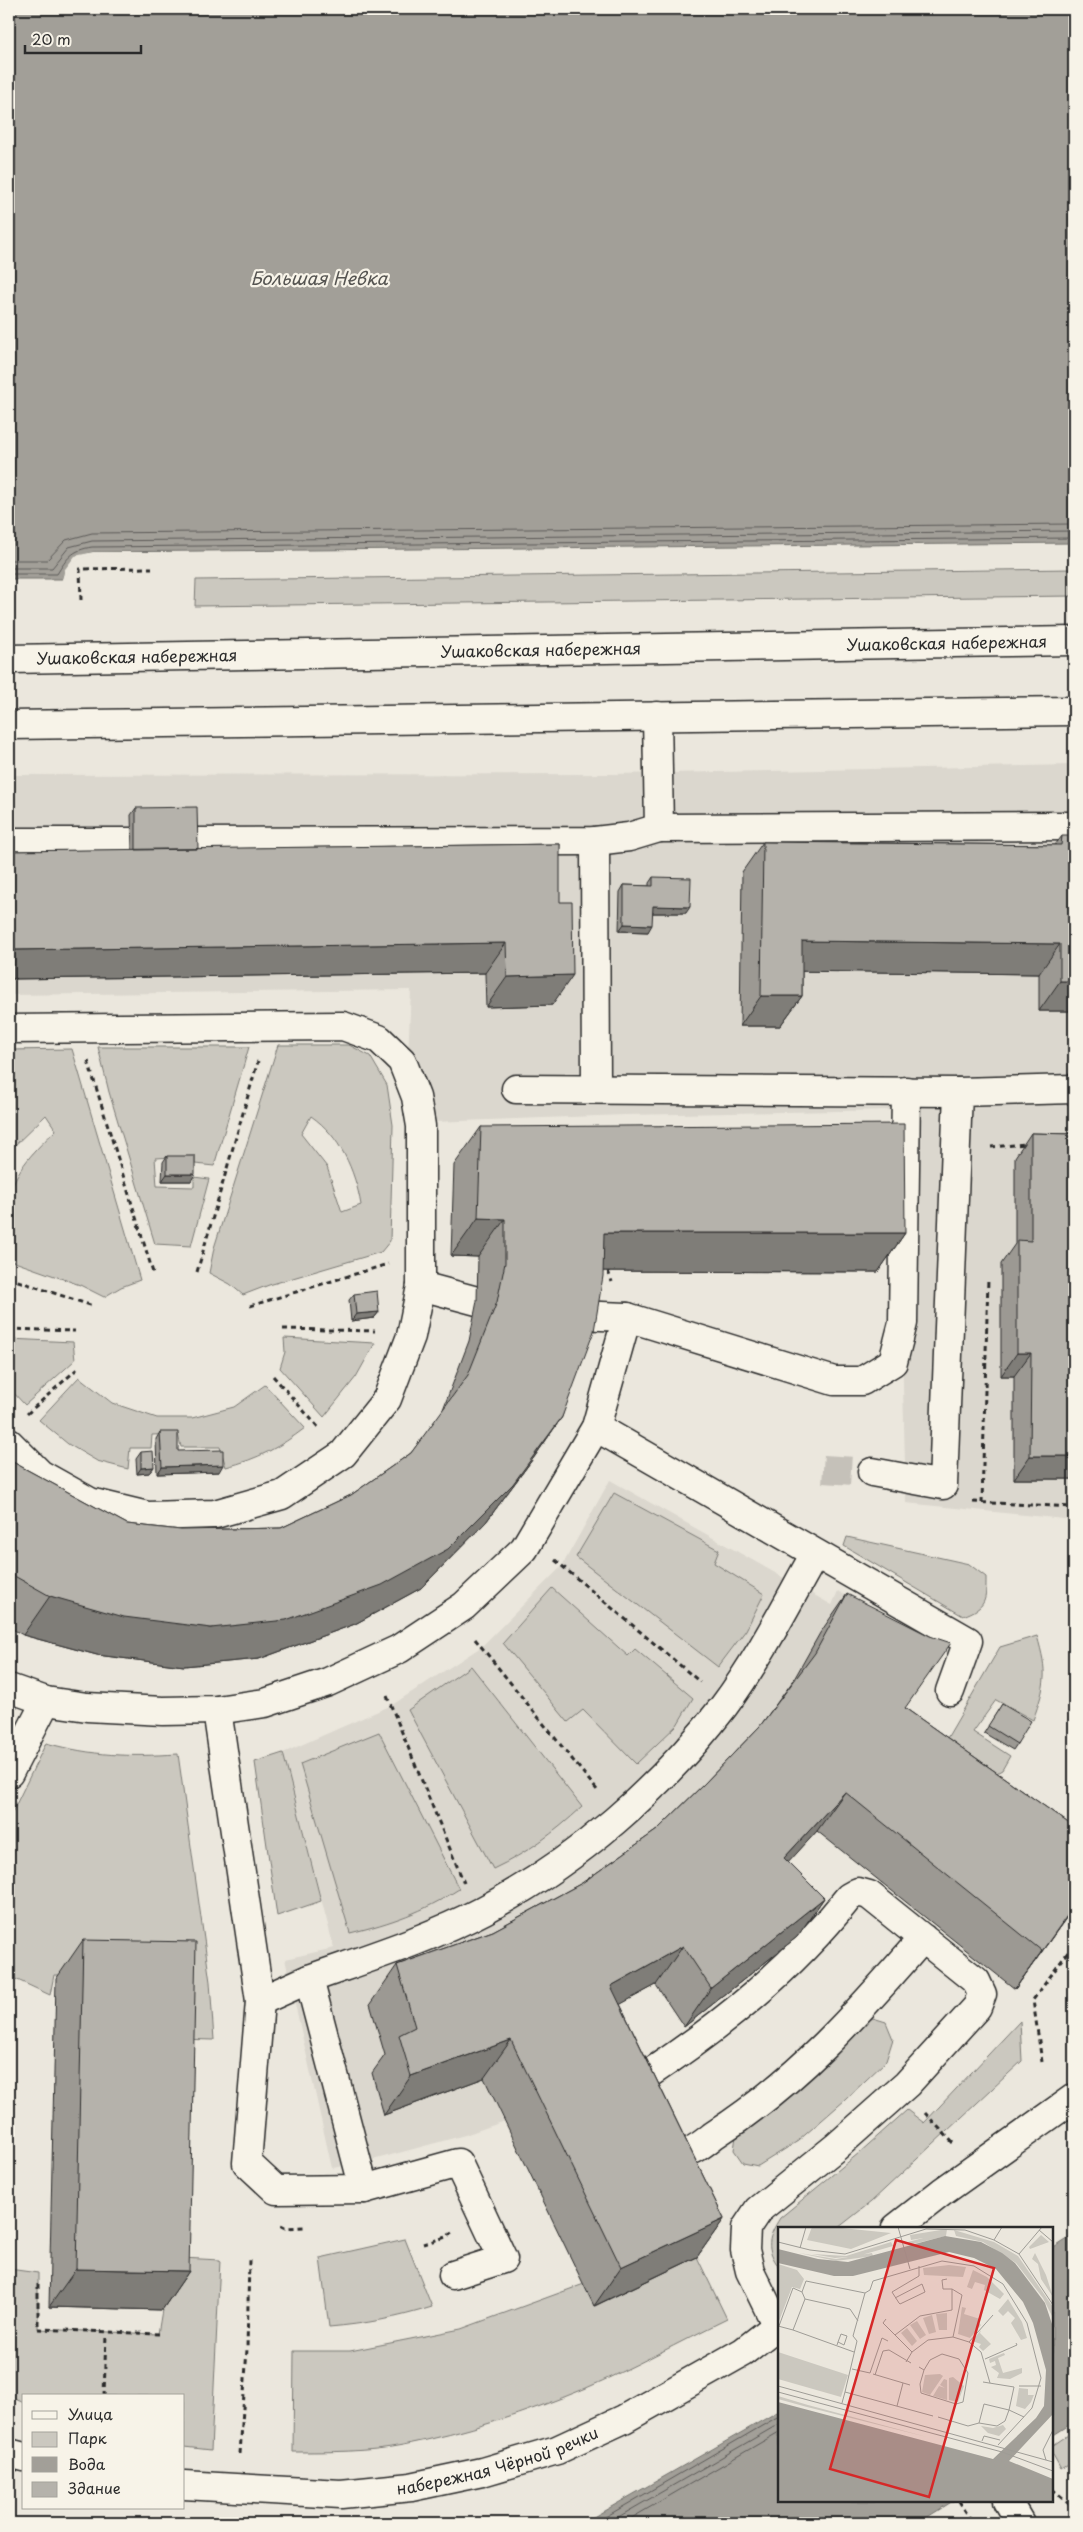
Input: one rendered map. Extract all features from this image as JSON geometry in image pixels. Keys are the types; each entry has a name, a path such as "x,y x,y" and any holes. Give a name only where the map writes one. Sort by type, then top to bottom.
{"main road":[{"name":"Ушаковская набережная","path":"9,659 1074,640"},
{"path":"9,726 1074,711"},
{"path":"657,716 659,828"},
{"path":"194,842 595,841 629,838 659,828 1074,826"},
{"path":"595,841 596,1089"},
{"path":"9,842 132,842"},
{"path":"9,1029 343,1026 379,1039 402,1061 416,1097 421,1126 421,1286 411,1336 387,1399 343,1454 282,1495 215,1514 148,1516 90,1502 40,1474 9,1443"},
{"path":"516,1088 958,1092 1074,1089"},
{"path":"576,1314 627,1317 834,1381 862,1381 893,1362 903,1323 906,1091"},
{"path":"872,1472 943,1485 958,1092"},
{"path":"421,1286 478,1301"},
{"path":"9,1688 46,1700 87,1707 163,1711 217,1710 265,1703 328,1682 399,1649 464,1606 524,1549 596,1427 627,1317"},
{"path":"596,1427 968,1640 950,1691"},
{"path":"260,2001 309,1979 411,1943 484,1910 556,1866 616,1819 679,1759 724,1705 754,1659 815,1554"},
{"path":"9,1773 46,1700"},
{"path":"217,1710 260,2001 247,2163 276,2190 364,2189 458,2163 504,2259 453,2276"},
{"path":"778,2325 750,2271 745,2250 746,2228 758,2210 836,2147 907,2084 977,2007 982,1994 976,1981 923,1938 869,1895 858,1892 849,1897 808,1945 732,2016 644,2077 640,2084 641,2094 670,2147 678,2153 689,2152 729,2126 790,2079 842,2031 923,1938"},
{"path":"309,1979 364,2189"},
{"path":"897,2227 942,2192 1074,2098"},
{"name":"набережная Чёрной речки","path":"185,2486 340,2494 411,2487 482,2472 557,2450 624,2419 742,2352 778,2325"},
{"path":"9,2453 22,2456"},
{"path":"1008,2502 1020,2523"}],"path":[{"path":"81,600 80,569 152,568"},
{"path":"197,1272 260,1055"},
{"path":"87,1058 154,1276"},
{"path":"991,1155 991,1145 1028,1144"},
{"path":"250,1306 388,1264"},
{"path":"982,1503 988,1274"},
{"path":"9,1278 92,1306"},
{"path":"9,1329 74,1331"},
{"path":"283,1329 375,1331"},
{"path":"23,1418 77,1369"},
{"path":"273,1376 314,1421"},
{"path":"943,1485 955,1500 1074,1507"},
{"path":"550,1555 702,1684"},
{"path":"473,1636 600,1794"},
{"path":"378,1699 395,1691"},
{"path":"387,1696 464,1884"},
{"path":"1042,2062 1033,2000 1074,1944"},
{"path":"927,2105 922,2110 956,2146"},
{"path":"240,2460 247,2349 249,2260"},
{"path":"38,2284 38,2329 159,2334"},
{"path":"104,2394 106,2333"},
{"path":"1053,2490 1074,2507"},
{"path":"960,2502 973,2523"}],"shaded area":[{"path":"1074,765 1074,1520 906,1503 896,1110 625,1115 405,1123 411,990 9,995 9,775 613,774"},
{"path":"610,1480 832,1605 838,1591 922,1641 787,1692 733,1764 388,2066 384,2114 484,2079 505,2121 465,2135 358,2164 332,2168 285,1959 334,1948 283,1753 392,1705 481,1647 562,1566"}],"green space":[{"path":"1074,569 1074,596 195,606 196,580"},
{"path":"278,1045 349,1045 370,1056 387,1085 393,1125 390,1241 381,1252 269,1285 243,1295 230,1284 209,1273 214,1248","holes":["311,1116 330,1133 345,1155 355,1179 361,1205 342,1212 327,1167 301,1134"]},
{"path":"98,1047 249,1047 214,1166 195,1164 195,1156 155,1158 157,1186 194,1187 194,1177 209,1179 191,1246 155,1244 109,1092"},
{"path":"72,1049 140,1280 121,1287 104,1297 80,1285 9,1260 7,1213 12,1188 27,1160 56,1130 46,1115 9,1151 9,1050"},
{"path":"284,1338 375,1343 356,1377 324,1417 280,1368 285,1352"},
{"path":"9,1339 73,1342 75,1360 25,1405 9,1388"},
{"path":"79,1377 112,1403 157,1418 192,1418 234,1407 265,1385 305,1428 268,1452 226,1467 220,1447 181,1447 178,1434 152,1435 151,1448 130,1448 128,1469 97,1461 68,1444 39,1420"},
{"path":"614,1493 719,1550 714,1563 764,1594 746,1630 718,1667 576,1557"},
{"path":"847,1537 969,1564 986,1577 984,1602 971,1613 963,1616 844,1546"},
{"path":"552,1588 628,1656 635,1649 693,1698 677,1725 636,1764 583,1710 568,1722 503,1643"},
{"path":"1037,1636 1043,1660 1044,1678 1041,1697 1033,1720 996,1700 973,1732 1010,1756 1002,1770 989,1777 939,1752 1000,1647"},
{"path":"471,1666 582,1807 540,1842 493,1869 408,1710"},
{"path":"379,1732 459,1889 433,1904 406,1916 350,1933 300,1764"},
{"path":"46,1743 96,1753 178,1754 210,1982 214,2040 175,2039 173,1977 54,1975 50,1995 9,1976 9,1819"},
{"path":"283,1753 321,1901 277,1916 255,1762"},
{"path":"873,2018 886,2022 893,2039 886,2061 798,2141 758,2166 743,2163 734,2150 736,2136 860,2026"},
{"path":"1020,2021 1022,2061 871,2202 839,2227 778,2227 778,2265 772,2254 770,2242 780,2218 859,2153 907,2110 924,2123"},
{"path":"405,2239 432,2307 381,2320 329,2327 320,2258"},
{"path":"163,2257 220,2260 211,2450 185,2447 185,2394 22,2394 22,2402 9,2396 9,2269 38,2273 38,2329 158,2334 162,2310"},
{"path":"697,2257 727,2319 620,2372 584,2389 540,2406 495,2422 449,2435 376,2449 335,2452 293,2452 294,2351 350,2351 461,2329 584,2284 595,2306"},
{"path":"1074,2431 1074,2460 1061,2469 1053,2455 1053,2445"}],"water":[{"name":"Большая Невка","path":"9,9 1074,9 1074,543 93,552 73,561 62,579 9,579"},
{"path":"1074,2235 1074,2422 1053,2435 1053,2248"},
{"path":"778,2412 778,2502 951,2502 918,2523 583,2523"}],"pier":[{"path":"93,552 169,552 169,554 84,556 71,564 64,579 62,579 65,569 75,556"}],"building":[{"path":"197,807 198,849 136,850 136,808"},
{"path":"1062,836 1074,836 1074,981 1060,981 1060,944 802,941 802,996 761,996 763,842 1061,845"},
{"path":"560,844 560,902 572,902 573,975 507,977 506,943 9,950 9,851"},
{"path":"653,877 691,878 690,907 653,906 652,925 624,924 624,885 653,886"},
{"path":"904,1124 905,1233 604,1233 603,1276 594,1331 562,1417 513,1484 448,1549 382,1585 286,1620 211,1628 124,1617 50,1596 9,1573 9,1460 127,1524 181,1530 281,1528 351,1495 411,1453 468,1375 497,1302 505,1263 505,1219 478,1218 481,1127"},
{"path":"1031,1133 1074,1134 1074,1456 1030,1456 1031,1353 1017,1353 1017,1240 1031,1241"},
{"path":"167,1156 195,1156 195,1174 167,1174"},
{"path":"9,1286 13,1286 11,1311 9,1310"},
{"path":"377,1291 379,1312 356,1314 354,1294"},
{"path":"160,1432 178,1432 178,1451 223,1450 223,1465 162,1467"},
{"path":"153,1451 154,1467 141,1468 141,1452"},
{"path":"847,1594 930,1636 951,1643 905,1708 1074,1827 1074,1906 1042,1951 845,1792 784,1858 824,1898 711,1988 683,1946 611,1986 724,2219 621,2267 511,2040 411,2076 399,2035 415,2027 397,1965 493,1931 582,1883 657,1830 760,1726 815,1653"},
{"path":"1002,1704 1031,1721 1017,1744 988,1726"},
{"path":"83,1940 196,1942 189,2271 76,2269"}],"tunnel":[{"path":"823,1469 872,1472"}]}
